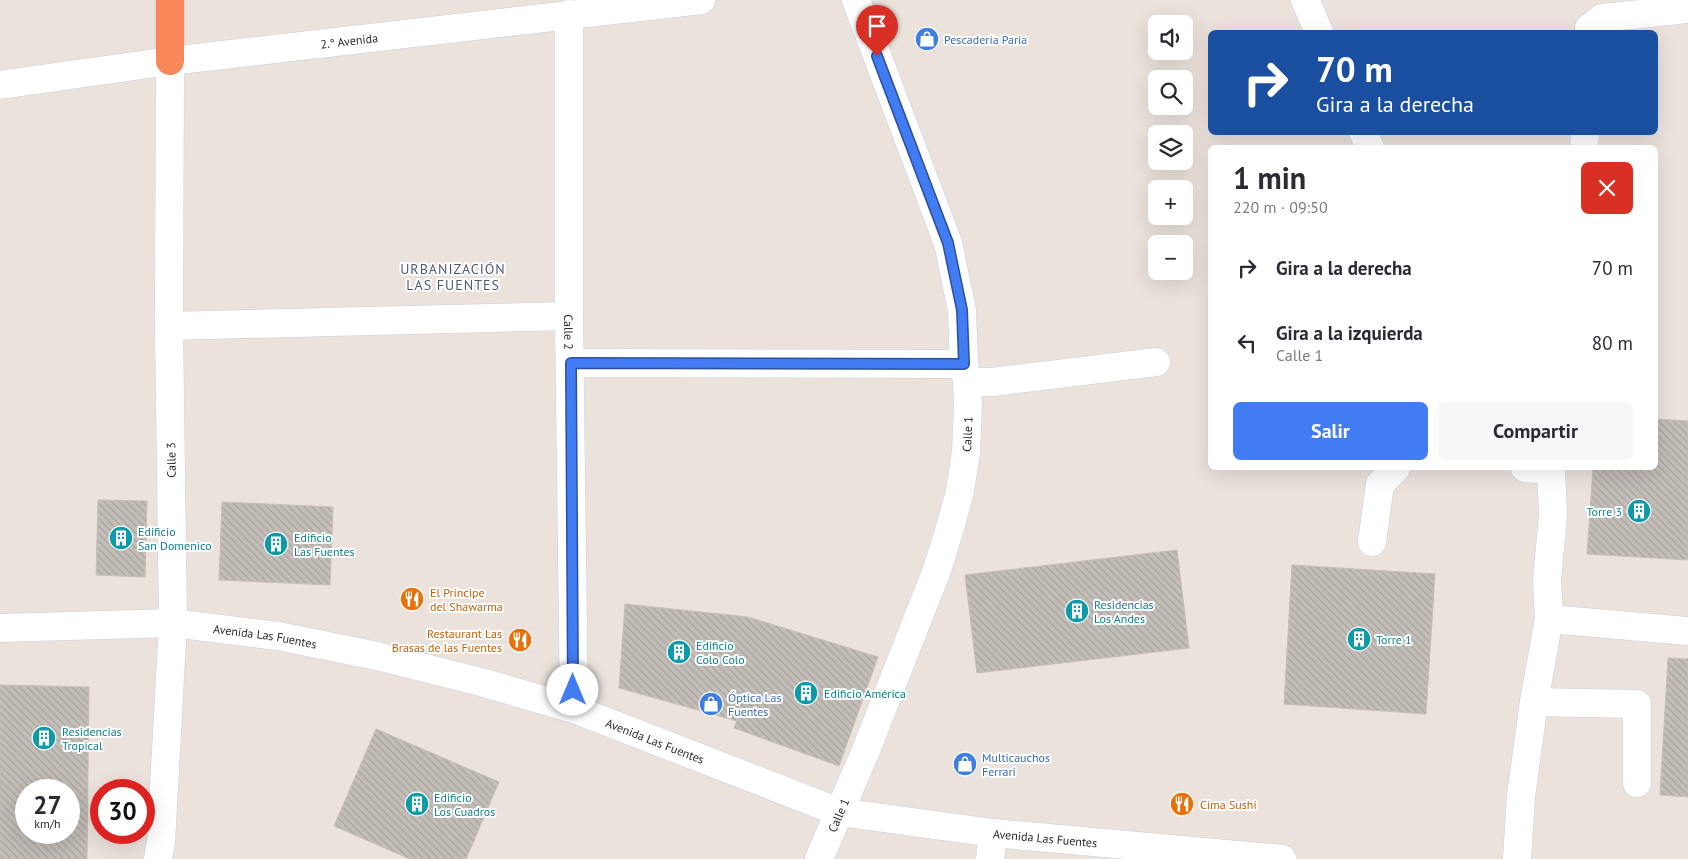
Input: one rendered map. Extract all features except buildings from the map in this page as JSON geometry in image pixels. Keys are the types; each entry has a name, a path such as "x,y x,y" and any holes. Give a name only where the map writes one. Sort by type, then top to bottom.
{"highway":[{"path":"170,0 170,61"}],"street":[{"name":"2.° Avenida","path":"0,85 170,61 701,0"},
{"name":"Calle 1","path":"819,859 864,756 937,570 960,491 966,452 968,405 962,310 948,243 856,0"},
{"path":"1305,0 1318,30"},
{"path":"1590,30 1602,18 1688,9"},
{"name":"Calle 2","path":"569,14 574,709"},
{"name":"Calle 3","path":"158,859 161,842 173,623 169,326 170,61"},
{"path":"169,326 570,316"},
{"path":"571,363 966,373 992,382 1156,362"},
{"path":"1372,542 1380,484 1394,470"},
{"path":"1517,859 1521,796 1534,702 1549,619 1547,580 1553,515 1551,470"},
{"path":"1549,619 1688,631"},
{"name":"Avenida Las Fuentes","path":"0,628 173,623 278,636 377,656 481,682 574,709 840,812 992,846 1282,859"},
{"path":"1534,702 1637,704 1637,783"}],"place":[{"name":"Pescadería Paria","path":"927,39"},
{"name":"Torre 3","path":"1639,511"},
{"name":"Edificio San Domenico","path":"121,538"},
{"name":"Edificio Las Fuentes","path":"276,544"},
{"name":"El Príncipe del Shawarma","path":"412,599"},
{"name":"Residencias Los Andes","path":"1077,611"},
{"name":"Torre 1","path":"1359,639"},
{"name":"Restaurant Las Brasas de las Fuentes","path":"520,640"},
{"name":"Edificio Colo Colo","path":"679,652"},
{"name":"Edificio América","path":"806,693"},
{"name":"Óptica Las Fuentes","path":"711,704"},
{"name":"Residencias Tropical","path":"44,738"},
{"name":"Multicauchos Ferrari","path":"965,764"},
{"name":"Edificio Los Cuadros","path":"417,804"},
{"name":"Cima Sushi","path":"1182,804"}],"district":[{"name":"URBANIZACIÓN LAS FUENTES","path":"453,278"}],"route":[{"path":"573,690 571,363 964,364 962,310 948,243 877,56"}]}
